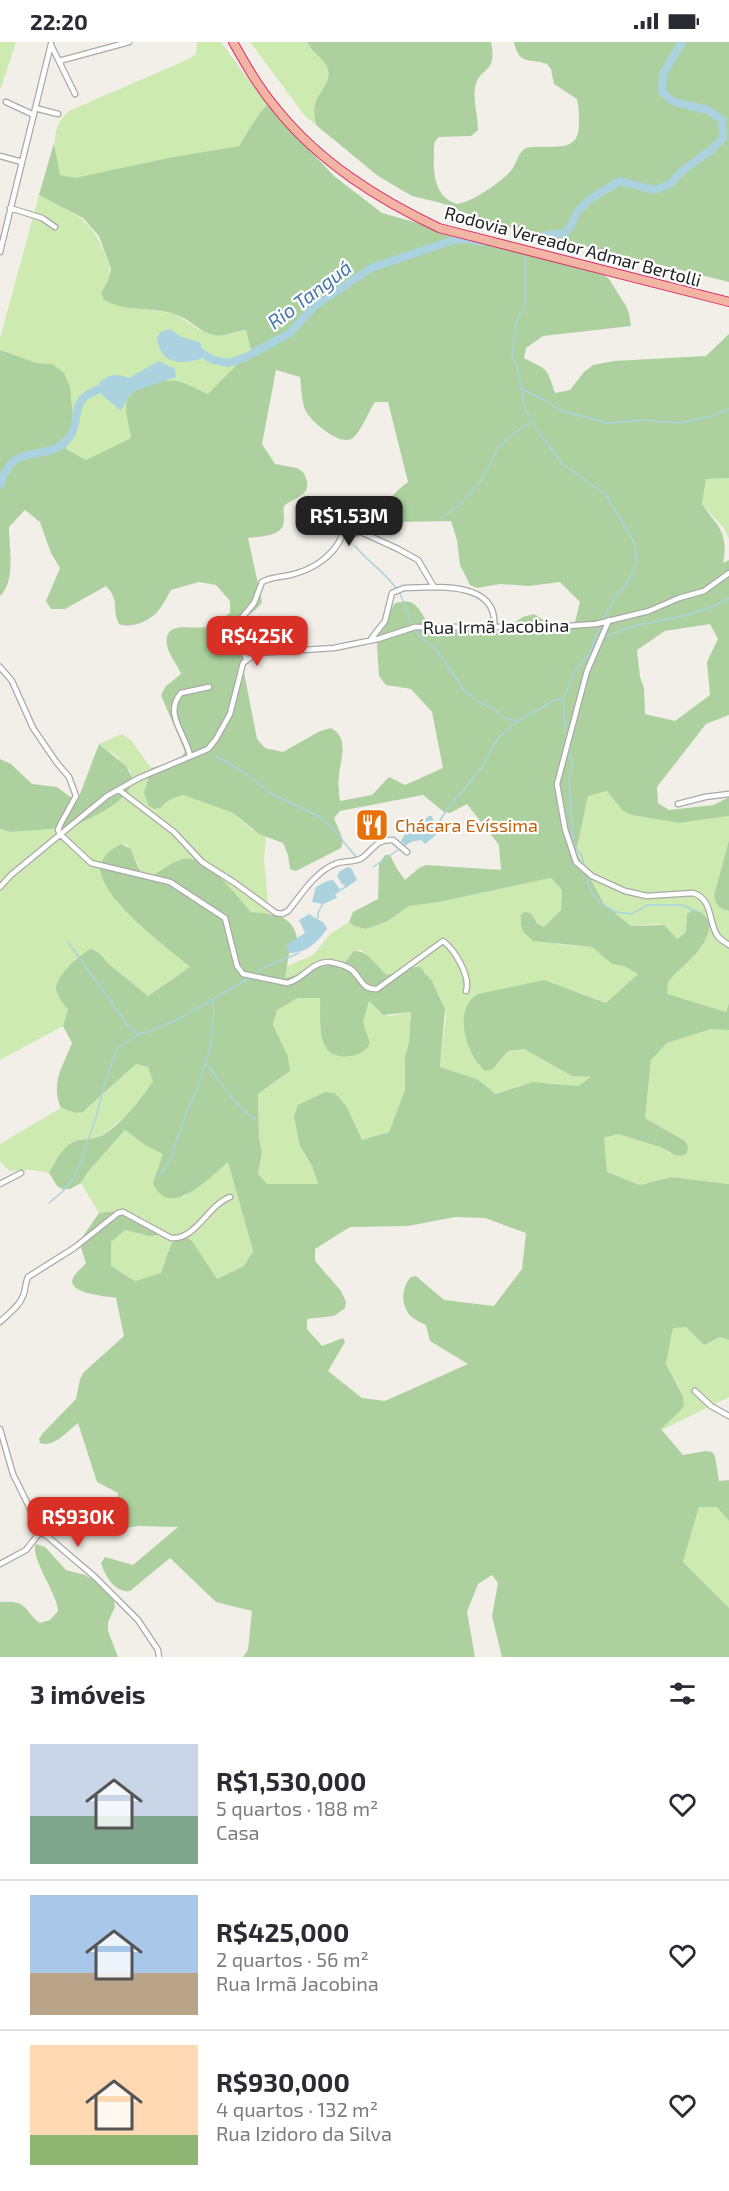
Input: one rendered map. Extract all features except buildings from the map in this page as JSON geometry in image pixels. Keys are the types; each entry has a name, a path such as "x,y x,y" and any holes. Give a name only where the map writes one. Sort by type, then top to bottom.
{"highway":[{"name":"Rodovia Vereador Admar Bertolli","path":"233,42 276,109 308,142 364,188 399,209 439,228 729,302"}],"street":[{"path":"59,61 129,42"},
{"path":"51,43 75,94"},
{"path":"0,252 51,43"},
{"path":"6,102 34,115"},
{"path":"35,108 58,114"},
{"path":"0,156 22,162"},
{"path":"10,208 42,218 55,227"},
{"path":"0,887 11,875 107,796 139,778 208,749 230,714 243,663 246,661 240,620 254,603 262,582 294,574 330,556 337,548 342,536 361,532 418,560 435,587"},
{"name":"Rua Irmã Jacobina","path":"246,661 257,653 333,648 415,627 596,624 649,611 679,598 704,591 729,573"},
{"path":"370,640 385,621 392,593 404,588 452,587 486,600 494,609 495,626"},
{"path":"609,620 587,671 557,784 565,829 576,862 592,876 625,891 647,896 693,893 700,895 707,904 719,938 729,945"},
{"path":"0,667 12,681 33,728 69,777 76,796 60,825 58,830 60,834 91,863 170,882 225,918 237,966 243,974 287,984 317,965 327,962 350,968 364,986 377,989 443,941 463,971 467,981 466,991"},
{"path":"190,756 188,744 173,714 174,704 181,693 209,687"},
{"path":"118,790 174,832 202,862 276,913 282,914 288,911 315,878 326,869 336,863 362,858 370,848 384,839 393,840 407,852"},
{"path":"678,804 729,794"},
{"path":"0,1184 21,1173"},
{"path":"0,1322 20,1304 28,1277 74,1248 118,1213 123,1212 171,1238 178,1239 190,1232 214,1207 230,1197"},
{"path":"695,1391 711,1406 729,1416"},
{"path":"0,1429 13,1474 41,1530 138,1620 158,1650 159,1657"},
{"path":"0,1564 26,1550 41,1530"}],"green space":[{"path":"0,42 16,42 0,90"},
{"path":"197,42 221,42 267,105 239,146 173,157 75,179 60,175 55,140 59,124 64,116 71,110 189,59 196,54"},
{"path":"250,42 307,42 324,62 329,75 316,104 316,125 305,116"},
{"path":"307,42 491,42 492,60 480,76 475,88 478,130 471,136 439,137 434,145 434,170 437,184 444,196 457,204 479,195 503,179 526,148 568,145 578,134 577,99 554,84 551,69 547,64 522,58 514,42 729,42 729,282 485,221 441,203 412,196 378,176 316,125 315,104 329,75 324,62"},
{"path":"267,105 334,176 382,213 604,275 609,279 626,306 631,326 543,336 526,348 524,358 546,370 555,393 570,390 584,372 593,365 614,361 706,356 729,334 729,478 706,479 702,504 721,530 724,544 723,563 729,560 729,715 706,724 657,787 658,803 669,810 714,805 729,797 729,816 679,823 631,815 622,810 607,791 588,796 576,852 604,904 631,926 664,925 677,939 686,932 687,914 692,910 703,914 710,925 708,934 699,950 668,982 667,994 726,1012 729,1003 729,1030 711,1029 667,1043 651,1060 645,1118 685,1141 688,1147 687,1153 681,1156 675,1155 660,1147 618,1134 604,1138 607,1172 640,1185 671,1177 729,1184 729,1340 720,1337 704,1345 686,1327 673,1328 666,1364 683,1396 684,1405 661,1429 683,1455 712,1452 715,1456 719,1481 729,1480 729,1521 717,1507 699,1507 683,1562 729,1608 729,1657 502,1657 492,1616 498,1583 492,1575 478,1584 467,1612 475,1657 243,1657 248,1650 252,1611 216,1602 170,1558 130,1591 120,1589 111,1583 101,1563 105,1557 133,1565 178,1527 127,1528 121,1525 118,1515 118,1493 97,1482 78,1423 56,1441 40,1443 39,1439 43,1433 76,1399 80,1379 84,1372 124,1336 116,1298 81,1291 72,1283 74,1276 86,1263 79,1242 99,1213 131,1214 145,1220 158,1230 157,1235 149,1236 125,1230 111,1242 111,1266 135,1281 161,1273 171,1246 180,1237 186,1237 193,1242 217,1279 244,1266 253,1251 228,1162 190,1192 169,1198 160,1194 153,1183 163,1154 145,1145 125,1130 81,1183 70,1189 62,1189 57,1186 49,1173 71,1143 103,1135 125,1117 153,1081 148,1067 136,1064 83,1112 76,1113 61,1108 57,1083 72,1043 63,1026 68,1010 56,989 64,972 75,960 91,949 99,953 148,996 190,967 136,921 111,893 103,880 100,867 110,851 121,844 131,849 146,880 179,860 192,859 202,863 221,878 251,912 273,915 286,920 295,930 297,938 290,948 285,978 321,967 344,964 354,951 364,953 387,975 420,967 432,981 445,1009 440,1067 477,1079 496,1094 532,1082 578,1086 591,1077 572,1076 524,1049 508,1051 493,1069 485,1071 472,1054 465,1032 465,1010 478,994 544,980 606,1003 638,974 624,966 612,964 592,947 533,941 524,933 521,926 521,915 524,912 531,913 537,923 544,927 561,910 562,890 551,878 439,902 409,906 388,921 366,929 349,922 353,912 378,899 379,864 385,855 390,855 405,880 426,865 501,870 499,845 467,804 450,813 444,812 423,795 340,811 334,818 342,837 341,848 296,871 290,869 283,843 259,834 233,813 183,795 171,799 160,808 154,809 148,805 144,792 151,768 178,762 185,752 161,695 166,686 181,674 168,649 167,636 175,628 211,626 230,613 230,601 216,585 199,582 171,590 155,615 135,625 119,624 115,601 106,586 65,609 51,609 46,601 60,568 51,553 40,522 25,510 9,527 10,573 5,590 0,596 0,350 37,363 52,364 64,373 70,387 73,416 66,449 86,460 131,438 126,405 130,395 141,387 157,382 177,381 208,394 251,350 246,330 214,335 168,312 122,307 104,300 101,293 108,281 111,269 99,236 83,218 39,195 54,143 60,175 75,178 173,157 239,146","holes":["276,370 300,377 305,410 321,428 335,437 348,440 353,438 375,402 388,402 408,482 392,496 389,502 388,513 392,518 401,522 451,521 457,540 460,565 470,585 477,588 500,584 529,586 560,582 580,602 575,622 561,631 534,614 523,617 501,632 479,629 455,631 427,622 418,608 410,602 394,604 378,637 379,676 386,685 411,689 432,712 443,768 405,785 389,777 372,795 340,801 342,744 337,732 331,728 320,731 283,752 265,748 257,739 243,667 239,624 262,602 248,538 271,535 280,530 283,526 284,506 303,493 307,485 303,472 297,468 275,464 262,444","710,624 718,639 707,662 710,695 675,721 645,714 644,688 640,677 637,650 665,631","298,998 320,998 322,1038 330,1052 338,1056 359,1054 370,1043 363,1022 369,1001 383,1015 411,1012 409,1042 405,1057 405,1090 389,1132 362,1140 347,1107 335,1093 325,1092 298,1105 294,1116 300,1146 312,1166 318,1184 267,1184 258,1174 262,1152 259,1139 258,1094 290,1071 288,1057 273,1025 277,1010","455,1217 485,1218 526,1233 522,1269 494,1306 444,1300 416,1276 411,1277 405,1286 403,1298 409,1314 426,1325 430,1341 468,1364 385,1401 362,1398 328,1371 345,1342 343,1338 322,1346 307,1329 307,1319 334,1316 345,1308 346,1302 341,1291 315,1261 315,1249 350,1227 408,1226"]},
{"path":"39,195 72,212 95,233 109,265 110,273 104,288 117,305 176,314 199,330 226,335 246,330 251,350 208,394 182,383 127,409 131,438 86,460 66,450 73,423 71,395 52,364 37,363 0,350 0,338"},
{"path":"729,478 729,539 724,528 702,504 706,479"},
{"path":"122,734 131,740 151,768 145,786 146,799 165,805 171,799 183,795 233,813 251,829 266,837 264,859 269,914 251,912 213,871 179,860 146,880 127,845 121,844 115,847 128,914 190,967 148,996 99,953 76,959 56,985 56,991 68,1010 63,1026 0,1060 0,829 10,832 59,827 88,819 115,803 129,790 131,772 116,756 99,744"},
{"path":"99,744 126,766 133,779 131,787 118,801 99,814 71,825 10,832 0,829 0,759 11,764 32,784 57,787 77,802"},
{"path":"607,791 622,810 631,815 679,823 729,816 729,840 714,895 718,906 729,911 729,1003 726,1012 666,995 668,982 698,951 687,914 686,932 676,939 658,924 631,926 604,904 576,852 588,796"},
{"path":"729,840 729,911 718,906 714,895"},
{"path":"551,878 562,890 561,910 544,927 524,912 555,944 592,947 612,964 624,966 638,974 606,1003 578,992 497,991 478,994 467,1042 480,1067 497,1065 508,1051 524,1049 572,1076 592,1077 578,1087 552,1083 521,1085 496,1094 477,1079 440,1067 446,1014 440,997 425,971 387,975 361,950 354,951 344,964 285,978 287,966 313,955 330,934 349,922 366,929 388,921 409,906 439,902"},
{"path":"298,998 320,998 320,1031 369,1040 363,1022 369,1001 380,1013 389,1016 411,1012 409,1042 405,1057 405,1090 389,1132 362,1140 347,1107 294,1116 304,1154 312,1166 318,1184 266,1184 258,1174 262,1152 259,1139 258,1094 284,1076 277,1034 273,1025 277,1010"},
{"path":"711,1029 729,1030 729,1184 671,1177 640,1185 607,1172 604,1138 618,1134 660,1147 669,1153 685,1141 645,1118 651,1060 666,1043"},
{"path":"136,1064 149,1067 153,1081 130,1113 101,1136 74,1142 56,1159 49,1173 31,1170 9,1171 0,1161 0,1144 61,1108 64,1110 87,1109"},
{"path":"125,1130 145,1145 164,1154 153,1183 184,1197 228,1162 253,1251 244,1266 217,1279 193,1242 168,1250 167,1262 161,1274 135,1281 111,1266 111,1242 125,1230 149,1236 148,1221 124,1212 99,1213 81,1183"},
{"path":"673,1327 686,1327 704,1345 720,1337 729,1340 729,1397 662,1430 684,1405 680,1389 666,1364"},
{"path":"699,1507 717,1507 729,1521 729,1608 683,1562"},
{"path":"36,1544 45,1547 66,1570 85,1575 99,1583 113,1596 115,1607 108,1622 108,1631 118,1657 0,1657 0,1602 21,1604 40,1623 50,1620 58,1611 36,1557"}],"water":[{"path":"170,329 182,337 199,342 201,359 178,362 166,357 162,353 157,337 162,331"},
{"path":"159,361 175,369 176,377 135,391 129,396 121,411 102,395 99,383 106,378 120,375 129,378"},
{"path":"432,816 436,835 425,844 421,840 405,845 401,841 405,834"},
{"path":"348,867 352,869 357,880 347,887 337,876 340,871"},
{"path":"333,880 340,889 335,893 337,898 323,904 312,902 316,887"},
{"path":"309,914 324,923 327,929 311,946 295,953 289,953 286,945 305,933 299,920"}],"waterway":[{"name":"Rio Tanguá","path":"547,235 565,233 577,212 590,199 620,181 654,190 670,184 682,171 711,150 723,138 722,120 708,110 674,102 662,92 663,74 682,42"},
{"name":"Rio Tanguá","path":"193,347 213,360 229,363 246,357 290,333 313,307 371,268 454,240 467,239 482,242"},
{"path":"525,256 525,304 517,320 512,354 518,371 524,406 541,436 563,464 606,495 633,540 637,557 633,573 613,600 604,619"},
{"name":"Rio Tanguá","path":"0,485 6,471 20,457 45,452 63,444 74,428 77,411 85,397 94,391 109,387"},
{"path":"522,389 559,410 608,423 644,420 679,423 713,416 729,409"},
{"path":"443,517 458,506 481,481 498,448 530,422"},
{"path":"355,546 395,587 402,598 412,625"},
{"path":"602,637 638,625 697,612 729,598"},
{"path":"566,739 563,699 577,667 589,655 601,625"},
{"path":"414,629 420,637 434,647 465,691 506,719 517,721"},
{"path":"433,828 480,770 498,738 518,721 555,700 563,699"},
{"path":"569,747 572,767 569,776 573,844 582,856 584,867"},
{"path":"216,756 245,773 272,794 320,817 357,858"},
{"path":"373,867 411,841"},
{"path":"585,871 590,889 600,903 615,912 632,914 647,905 682,905 698,912"},
{"path":"336,893 347,886"},
{"path":"318,918 323,903"},
{"path":"68,942 129,1027 138,1034"},
{"path":"255,974 263,968 299,953"},
{"path":"49,1203 73,1179 80,1164 117,1049 138,1034 177,1020 251,977"},
{"path":"159,1176 170,1160 205,1066 212,1035 213,999"},
{"path":"207,1064 235,1101 256,1120"}],"place":[{"name":"Chácara Evíssima","path":"372,825"}]}
